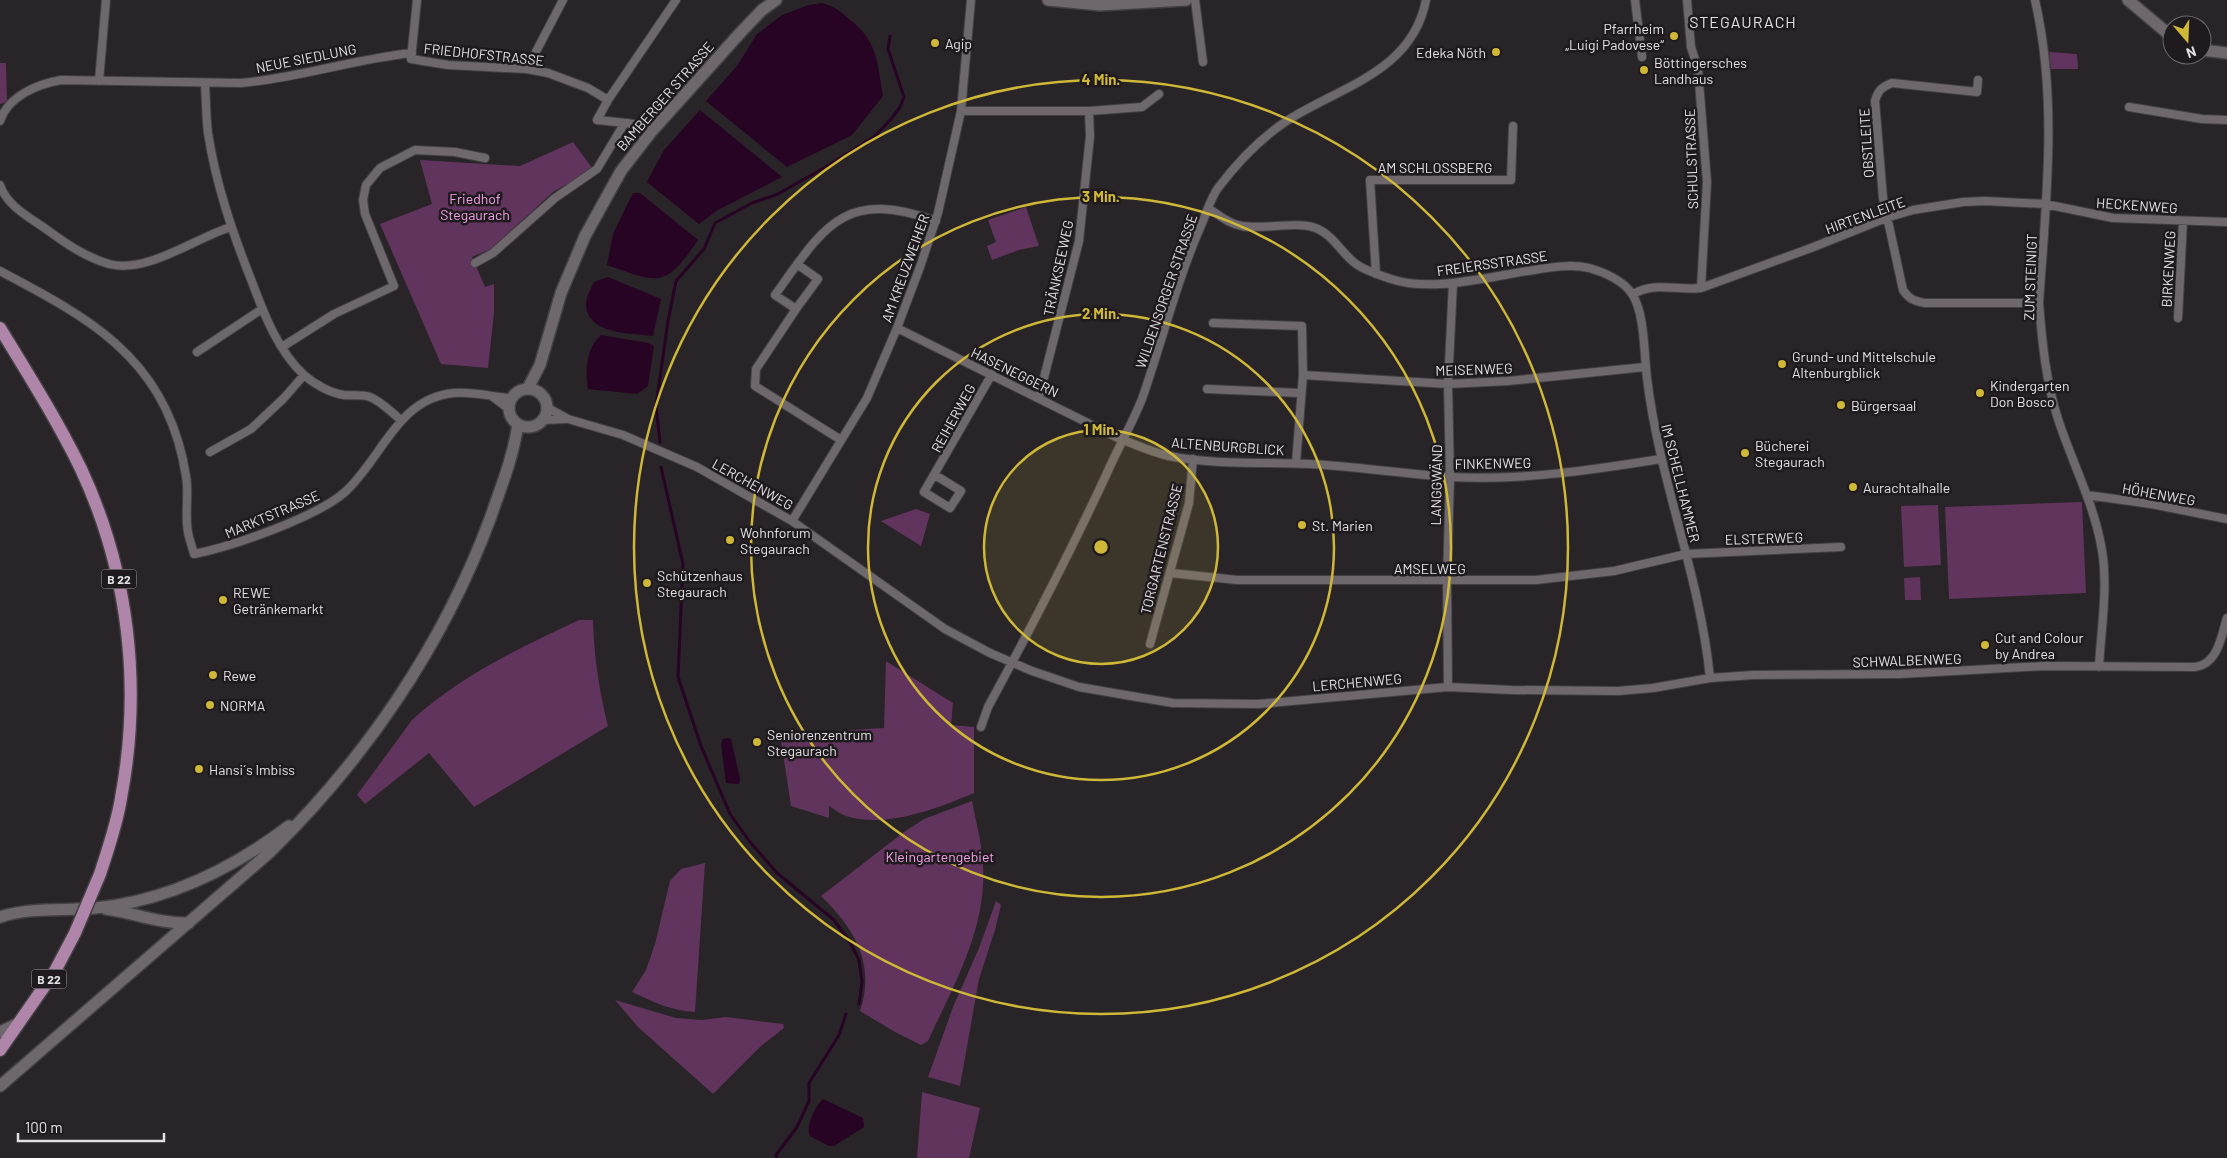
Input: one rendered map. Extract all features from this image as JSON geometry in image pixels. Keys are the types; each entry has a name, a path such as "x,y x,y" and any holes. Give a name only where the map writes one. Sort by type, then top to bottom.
{"main road":[{"name":"BAMBERGER STRASSE","path":"528,388 540,365 561,293 585,236 621,171 652,131 741,32 762,10 776,0"},
{"path":"1048,0 1100,6 1186,0"},
{"path":"2128,0 2162,29"},
{"path":"2212,51 2227,53"},
{"name":"B 22","path":"0,328 53,417 80,469 94,499 108,538 126,616 131,669 132,717 121,799 100,874 74,933 54,971 21,1022 0,1050"},
{"name":"BAMBERGER STRASSE","path":"539,392 540,365"},
{"path":"528,388 539,392 547,402 548,408 544,420 523,426 513,420 510,404 518,391 528,388"},
{"path":"0,1086 270,852 314,806 371,738 427,653 477,553 523,426"},
{"path":"0,917 22,912 97,908 152,897 216,873 257,849 314,806"},
{"path":"97,908 144,916 175,924 189,923"},
{"path":"0,1032 21,1022"}],"street":[{"path":"99,81 106,0"},
{"path":"411,56 417,0"},
{"path":"527,69 563,0"},
{"path":"652,131 646,127 597,120 608,100 676,0"},
{"name":"AM KREUZWEIHER","path":"792,521 867,398 897,328 936,221 961,112 971,0"},
{"path":"1195,0 1203,62"},
{"name":"WILDENSORGER STRASSE","path":"1012,663 1050,592 1141,401 1188,259 1216,191 1233,169 1254,148 1285,122 1375,74 1398,54 1423,14 1426,0"},
{"path":"1635,0 1642,57"},
{"name":"SCHULSTRASSE","path":"1687,0 1691,47 1698,69 1707,182 1701,288"},
{"name":"ZUM STEINIGT","path":"2036,0 2046,54 2050,100 2039,303 2044,358 2055,409 2095,517 2102,548 2104,587 2099,667"},
{"name":"NEUE SIEDLUNG","path":"0,118 18,97 40,85 61,80 204,83 271,80 366,59 411,56"},
{"name":"FRIEDHOFSTRASSE","path":"411,56 448,64 527,69 548,73 588,88 608,100"},
{"name":"OBSTLEITE","path":"1886,218 1875,100 1880,88 1892,83 1977,92 1978,80"},
{"path":"204,83 208,132 216,176 231,228 262,309 282,346 293,363 304,374 329,391 344,395 368,396 401,420"},
{"path":"961,112 1089,111 1142,107 1158,94"},
{"path":"2129,107 2202,119 2227,120"},
{"name":"TRÄNKSEEWEG","path":"1039,397 1079,241 1090,136 1089,111"},
{"path":"475,263 493,253 555,198 597,169 624,124"},
{"name":"AM SCHLOSSBERG","path":"1376,274 1370,180 1511,180 1513,126"},
{"path":"282,346 334,314 394,286 365,214 363,200 366,185 380,168 399,156 419,150 485,158"},
{"path":"0,185 12,206 75,249 111,265 144,263 213,233 231,228"},
{"name":"HIRTENLEITE","path":"1701,288 1811,248 1886,218 1913,210 1985,200 2045,204"},
{"name":"HECKENWEG","path":"2045,204 2113,218 2227,222"},
{"name":"FREIERSSTRASSE","path":"1208,208 1229,222 1240,226 1261,228 1303,226 1318,229 1355,263 1393,280 1424,284 1453,283 1552,267 1572,266 1588,268 1611,277 1633,294"},
{"path":"796,309 775,295 822,231 843,217 863,210 893,209 913,213 936,221"},
{"path":"1886,218 1904,290 1914,301 1947,304 2039,303"},
{"name":"BIRKENWEG","path":"2178,318 2183,221"},
{"path":"797,264 818,279 756,368 756,386 841,440"},
{"name":"MARKTSTRASSE","path":"0,271 78,314 108,336 139,366 165,406 176,432 187,484 188,531 194,554 219,549 323,507 350,486 367,467 401,420 412,409 432,398 453,393 473,392 510,404"},
{"name":"LANGGWÄND","path":"1448,687 1447,581 1450,477 1448,384 1453,283"},
{"path":"1633,294 1651,286 1688,289 1701,288"},
{"name":"IM SCHELLHAMMER","path":"1633,294 1640,316 1652,420 1702,625 1710,678"},
{"path":"197,352 262,309"},
{"name":"ALTENBURGBLICK","path":"1122,439 1162,454 1194,460 1296,463 1303,375 1302,326 1213,323"},
{"name":"HASENEGGERN","path":"897,328 1122,439"},
{"name":"MEISENWEG","path":"1303,375 1448,384 1508,381 1645,367"},
{"path":"210,452 251,428 284,398 304,374"},
{"name":"REIHERWEG","path":"936,475 961,491 950,508 924,492 936,475 992,374"},
{"path":"1207,389 1301,394"},
{"name":"LERCHENWEG","path":"548,408 568,419 624,435 697,467 792,521 945,629 1012,663 1079,687 1173,703 1258,704 1448,687 1618,691 1653,688 1710,678"},
{"name":"LERCHENWEG","path":"544,420 568,419"},
{"name":"FINKENWEG","path":"1296,463 1450,477 1522,476 1661,459"},
{"name":"TORGARTENSTRASSE","path":"1150,644 1171,573 1188,502 1194,460"},
{"name":"HÖHENWEG","path":"2087,495 2150,504 2227,519"},
{"name":"ELSTERWEG","path":"1686,554 1841,547"},
{"name":"AMSELWEG","path":"1171,573 1237,580 1536,580 1614,571 1686,554"},
{"name":"SCHWALBENWEG","path":"1710,678 1753,674 1900,674 2045,666 2205,666 2218,647 2227,618"},
{"path":"981,727 988,707 1012,663"}],"green space":[{"path":"2049,52 2077,54 2078,69 2051,69"},
{"path":"0,63 6,63 7,102 0,104"},
{"name":"Friedhof Stegaurach","path":"573,142 593,169 553,192 491,249 472,257 485,287 494,284 494,313 488,368 441,364 380,224 432,204 420,160 520,166"},
{"path":"1026,207 1039,246 1019,250 992,260 987,246 996,242 988,220"},
{"path":"2082,502 2086,593 1949,599 1945,507"},
{"path":"1938,505 1941,565 1904,567 1901,506"},
{"path":"916,509 930,514 921,546 881,521"},
{"path":"1920,577 1921,600 1905,600 1904,578"},
{"path":"579,620 593,620 594,647 608,726 474,807 429,753 365,804 357,795 412,720 450,689 535,641"},
{"path":"886,661 953,703 951,725 974,727 974,793 945,805 912,815 878,820 846,816 829,806 829,818 791,806 780,734 884,728"},
{"name":"Kleingartengebiet","path":"972,801 983,865 983,889 980,912 974,934 957,978 928,1041 921,1045 860,1011 865,978 859,948 843,921 821,896 904,832 924,819"},
{"path":"705,863 695,1012 678,1010 632,992 646,970 655,944 670,881 681,869"},
{"path":"996,901 1001,905 979,979 960,1086 928,1077 953,1007 979,948"},
{"path":"615,1000 676,1018 702,1020 726,1017 783,1024 784,1028 761,1046 713,1094 638,1027"},
{"path":"922,1092 980,1108 969,1158 917,1158"}],"shaded area":[{"path":"822,3 840,11 859,27 866,36 875,53 883,96 852,135 787,167 706,101 737,66 757,34 782,15 809,5"},
{"path":"700,110 782,177 718,210 699,224 647,182 664,150"},
{"path":"633,193 640,193 698,240 677,267 660,278 639,276 607,265 613,234"},
{"path":"608,277 661,299 653,336 622,333 602,327 594,322 588,314 586,304 588,296 594,282"},
{"path":"601,335 648,343 654,346 648,386 637,394 588,389 588,360 592,346"},
{"path":"723,739 731,739 740,779 739,784 726,783 721,744"},
{"path":"823,1099 863,1118 864,1127 834,1146 829,1146 810,1136 810,1121 814,1111"}],"waterway":[{"path":"660,442 656,406 668,321 676,281 704,249 715,223 752,203 778,194 829,165 874,137 892,118 904,97 888,49 890,36"},
{"path":"661,467 683,564 678,677 701,746 730,814 750,842 777,873 834,920 850,942 859,960 862,982 859,1004"},
{"path":"777,1158 776,1155 797,1127 809,1101 809,1083 839,1035 846,1014"}],"place":[{"name":"Pfarrheim „Luigi Padovese“","path":"1674,36"},
{"name":"Agip","path":"935,43"},
{"name":"Edeka Nöth","path":"1496,52"},
{"name":"Böttingersches Landhaus","path":"1644,70"},
{"name":"Grund- und Mittelschule Altenburgblick","path":"1782,364"},
{"name":"Kindergarten Don Bosco","path":"1980,393"},
{"name":"Bürgersaal","path":"1841,405"},
{"name":"Bücherei Stegaurach","path":"1745,453"},
{"name":"Aurachtalhalle","path":"1853,487"},
{"name":"St. Marien","path":"1302,525"},
{"name":"Wohnforum Stegaurach","path":"730,540"},
{"name":"Schützenhaus Stegaurach","path":"647,583"},
{"name":"REWE Getränkemarkt","path":"223,600"},
{"name":"Cut and Colour by Andrea","path":"1985,645"},
{"name":"Rewe","path":"213,675"},
{"name":"NORMA","path":"210,705"},
{"name":"Seniorenzentrum Stegaurach","path":"757,742"},
{"name":"Hansi´s Imbiss","path":"199,769"}],"district":[{"name":"STEGAURACH","path":"1743,21"}]}
